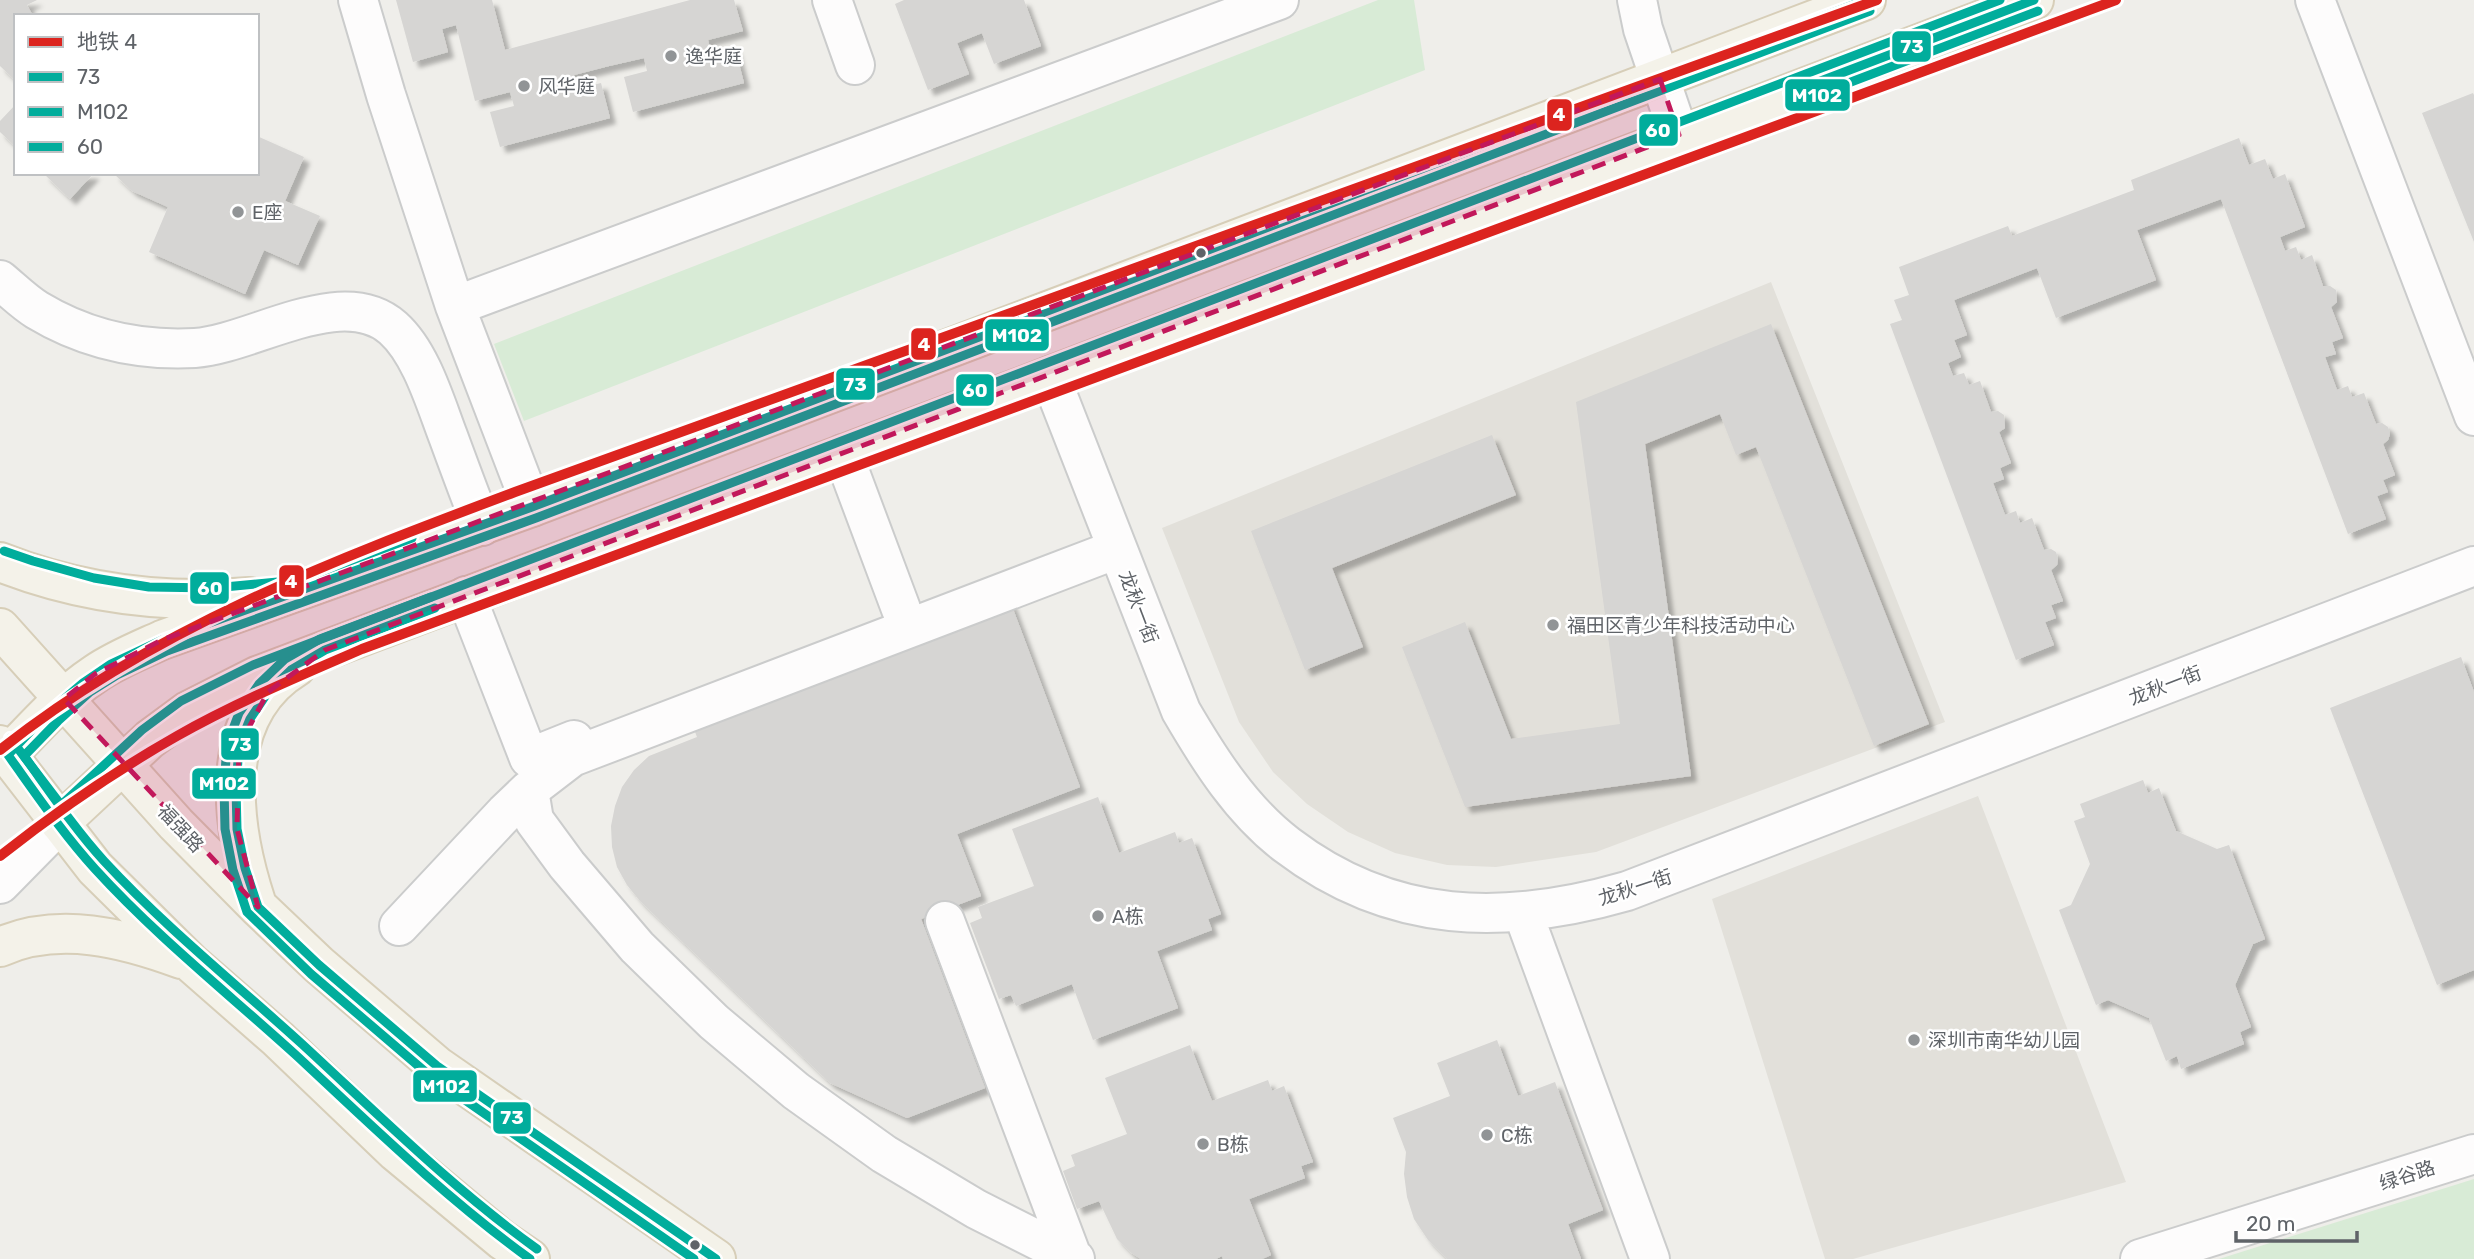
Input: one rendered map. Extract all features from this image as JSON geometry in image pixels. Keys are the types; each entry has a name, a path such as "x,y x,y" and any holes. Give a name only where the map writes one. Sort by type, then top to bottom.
{"main road":[{"path":"530,1259 502,1240 396,1152 278,1039 190,962 94,868 3,754 95,674 162,640 482,526 1866,0"},
{"path":"60,823 150,738 188,711 257,676 2034,0"},
{"path":"0,562 91,590 148,599 214,600 301,592"},
{"name":"福强路","path":"0,628 176,824 319,965 437,1066 716,1259"},
{"path":"258,907 245,868 237,829 239,746 250,719 268,692 291,670 324,650"},
{"path":"0,947 14,941 57,933 106,936 145,945 190,962"}],"street":[{"path":"358,0 455,306 532,507"},
{"path":"832,0 855,65"},
{"path":"455,306 1279,0"},
{"path":"1637,0 1643,29 1679,135"},
{"path":"2315,0 2474,416"},
{"path":"0,280 35,309 86,335 141,347 197,348 343,311 362,312 380,319 408,344 430,387 482,526"},
{"name":"龙秋一街","path":"1050,376 1171,688 1202,747 1224,779 1285,843 1342,879 1376,894 1445,911 1523,913 1592,901 1668,877 2474,566"},
{"path":"843,454 901,609"},
{"path":"466,596 529,758 901,609 1114,540"},
{"path":"399,926 529,790 572,757 1114,540"},
{"path":"529,790 534,820 567,866 637,947 714,1022 796,1091 884,1154 976,1209 1074,1258"},
{"path":"0,884 60,823"},
{"path":"1523,913 1650,1259"},
{"path":"945,921 1074,1258"},
{"name":"绿谷路","path":"2140,1259 2474,1154"}],"highlighted area":[{"path":"1660,79 1679,135 325,650 268,692 239,746 237,829 258,907 64,699 95,674 162,640"}],"shaded area":[{"name":"福田区青少年科技活动中心","path":"1771,282 1945,722 1596,852 1496,867 1447,865 1395,853 1348,832 1307,804 1273,772 1239,722 1162,528"},
{"name":"深圳市南华幼儿园","path":"1978,796 2126,1182 1853,1259 1825,1259 1712,899"}],"green space":[{"path":"1378,0 1414,0 1425,70 524,421 494,344"},
{"path":"2474,1179 2474,1259 2219,1259"}],"building":[{"path":"0,0 37,0 27,5 32,14 14,14 14,79 0,66"},
{"path":"396,0 492,0 505,50 690,0 734,0 743,31 708,40 711,54 735,48 744,83 633,112 624,77 647,71 644,58 574,75 577,89 601,83 610,118 500,147 490,112 514,106 510,92 475,101 456,25 442,29 448,52 413,62"},
{"path":"904,0 1024,0 1041,46 994,64 982,33 957,43 969,74 928,90 895,4"},
{"path":"2473,93 2474,95 2474,242 2422,113"},
{"path":"14,106 14,145 0,132 0,121"},
{"name":"E座","path":"259,137 304,157 285,201 320,216 298,265 264,250 245,294 149,252 168,207 132,191 115,175 259,175"},
{"path":"2239,138 2249,165 2265,159 2273,179 2285,174 2305,227 2280,237 2285,251 2296,247 2301,260 2312,255 2323,286 2336,290 2337,302 2331,307 2343,338 2332,342 2336,354 2325,357 2337,390 2348,386 2352,397 2364,393 2376,424 2382,423 2388,427 2390,434 2383,444 2395,475 2383,480 2388,492 2377,496 2386,519 2348,534 2221,199 2137,230 2156,280 2056,318 2037,268 1954,300 1967,335 1954,340 1961,357 1948,363 1953,376 1964,373 1969,385 1980,381 1991,412 1998,411 2004,415 2005,428 1999,432 2011,463 2000,468 2004,479 1993,483 2005,515 2016,511 2020,523 2032,518 2044,550 2051,549 2056,552 2058,559 2057,565 2051,570 2063,601 2051,605 2056,618 2045,622 2054,645 2016,660 1890,324 1902,320 1894,300 1909,295 1899,267 2008,226 2012,236 2134,190 2131,180"},
{"path":"45,175 92,175 70,199"},
{"path":"1771,324 1929,724 1874,746 1756,447 1736,455 1720,414 1645,444 1691,776 1465,807 1402,647 1465,622 1511,739 1620,724 1576,402"},
{"path":"1492,435 1516,495 1332,568 1363,647 1305,670 1251,531"},
{"path":"1010,601 1080,787 957,834 981,896 921,919 985,1088 907,1118 830,1083 640,901 617,867 611,826 622,787 634,770 649,756 697,737 692,724"},
{"path":"2461,657 2474,692 2474,970 2437,985 2330,708"},
{"path":"2143,780 2148,793 2159,788 2176,831 2217,849 2229,845 2265,939 2253,944 2235,985 2251,1027 2240,1032 2244,1044 2181,1069 2177,1056 2166,1061 2149,1018 2108,1000 2096,1005 2059,910 2071,905 2090,864 2074,821 2085,817 2080,804"},
{"name":"A栋","path":"1098,797 1119,853 1175,832 1179,843 1192,838 1221,914 1208,919 1212,930 1157,951 1178,1008 1093,1040 1072,984 1016,1006 1011,995 999,999 970,923 982,918 978,907 1034,886 1012,829"},
{"name":"C栋","path":"1497,1040 1518,1096 1555,1082 1603,1210 1568,1224 1581,1259 1447,1259 1428,1240 1414,1219 1404,1174 1406,1152 1393,1118 1450,1096 1437,1063"},
{"name":"B栋","path":"1190,1045 1212,1101 1268,1080 1272,1091 1284,1086 1313,1162 1301,1166 1305,1178 1249,1199 1271,1255 1262,1259 1223,1259 1222,1256 1216,1259 1141,1259 1117,1239 1099,1201 1077,1209 1063,1171 1075,1166 1071,1155 1127,1134 1105,1078"}],"metro line":[{"name":"4","path":"0,750 59,707 182,633 313,571 380,544 515,492 1877,0"},
{"name":"4","path":"0,856 86,793 177,736 292,679 362,649 2116,0"}],"transit line":[{"name":"73","path":"530,1259 469,1212 411,1161 169,942 83,856 8,755 49,712 83,683 111,664 162,640 532,507 1866,0"},
{"name":"60","path":"10,738 61,805 142,730 181,701 253,665 2000,0"},
{"name":"73","path":"1789,93 2034,0"},
{"name":"M102","path":"537,1249 475,1201 417,1150 176,932 104,861 72,823 24,756 58,721 90,692 117,675 167,651 536,518 1870,11"},
{"name":"M102","path":"1793,104 2038,11"},
{"name":"60","path":"4,551 94,578 149,587 214,588 298,580 412,538"},
{"name":"M102","path":"431,597 320,639 285,659 259,684 239,713 227,745 225,829 233,870 247,912 311,974 429,1075 694,1259"},
{"name":"73","path":"435,608 325,650 291,670 268,692 250,719 239,746 237,829 245,868 258,907 319,965 437,1066 716,1259"}],"place":[{"name":"逸华庭","path":"671,56"},
{"name":"风华庭","path":"524,86"},
{"name":"E座","path":"238,212"},
{"name":"福田区青少年科技活动中心","path":"1553,625"},
{"name":"A栋","path":"1098,916"},
{"name":"深圳市南华幼儿园","path":"1914,1040"},
{"name":"C栋","path":"1487,1135"},
{"name":"B栋","path":"1203,1144"}]}
